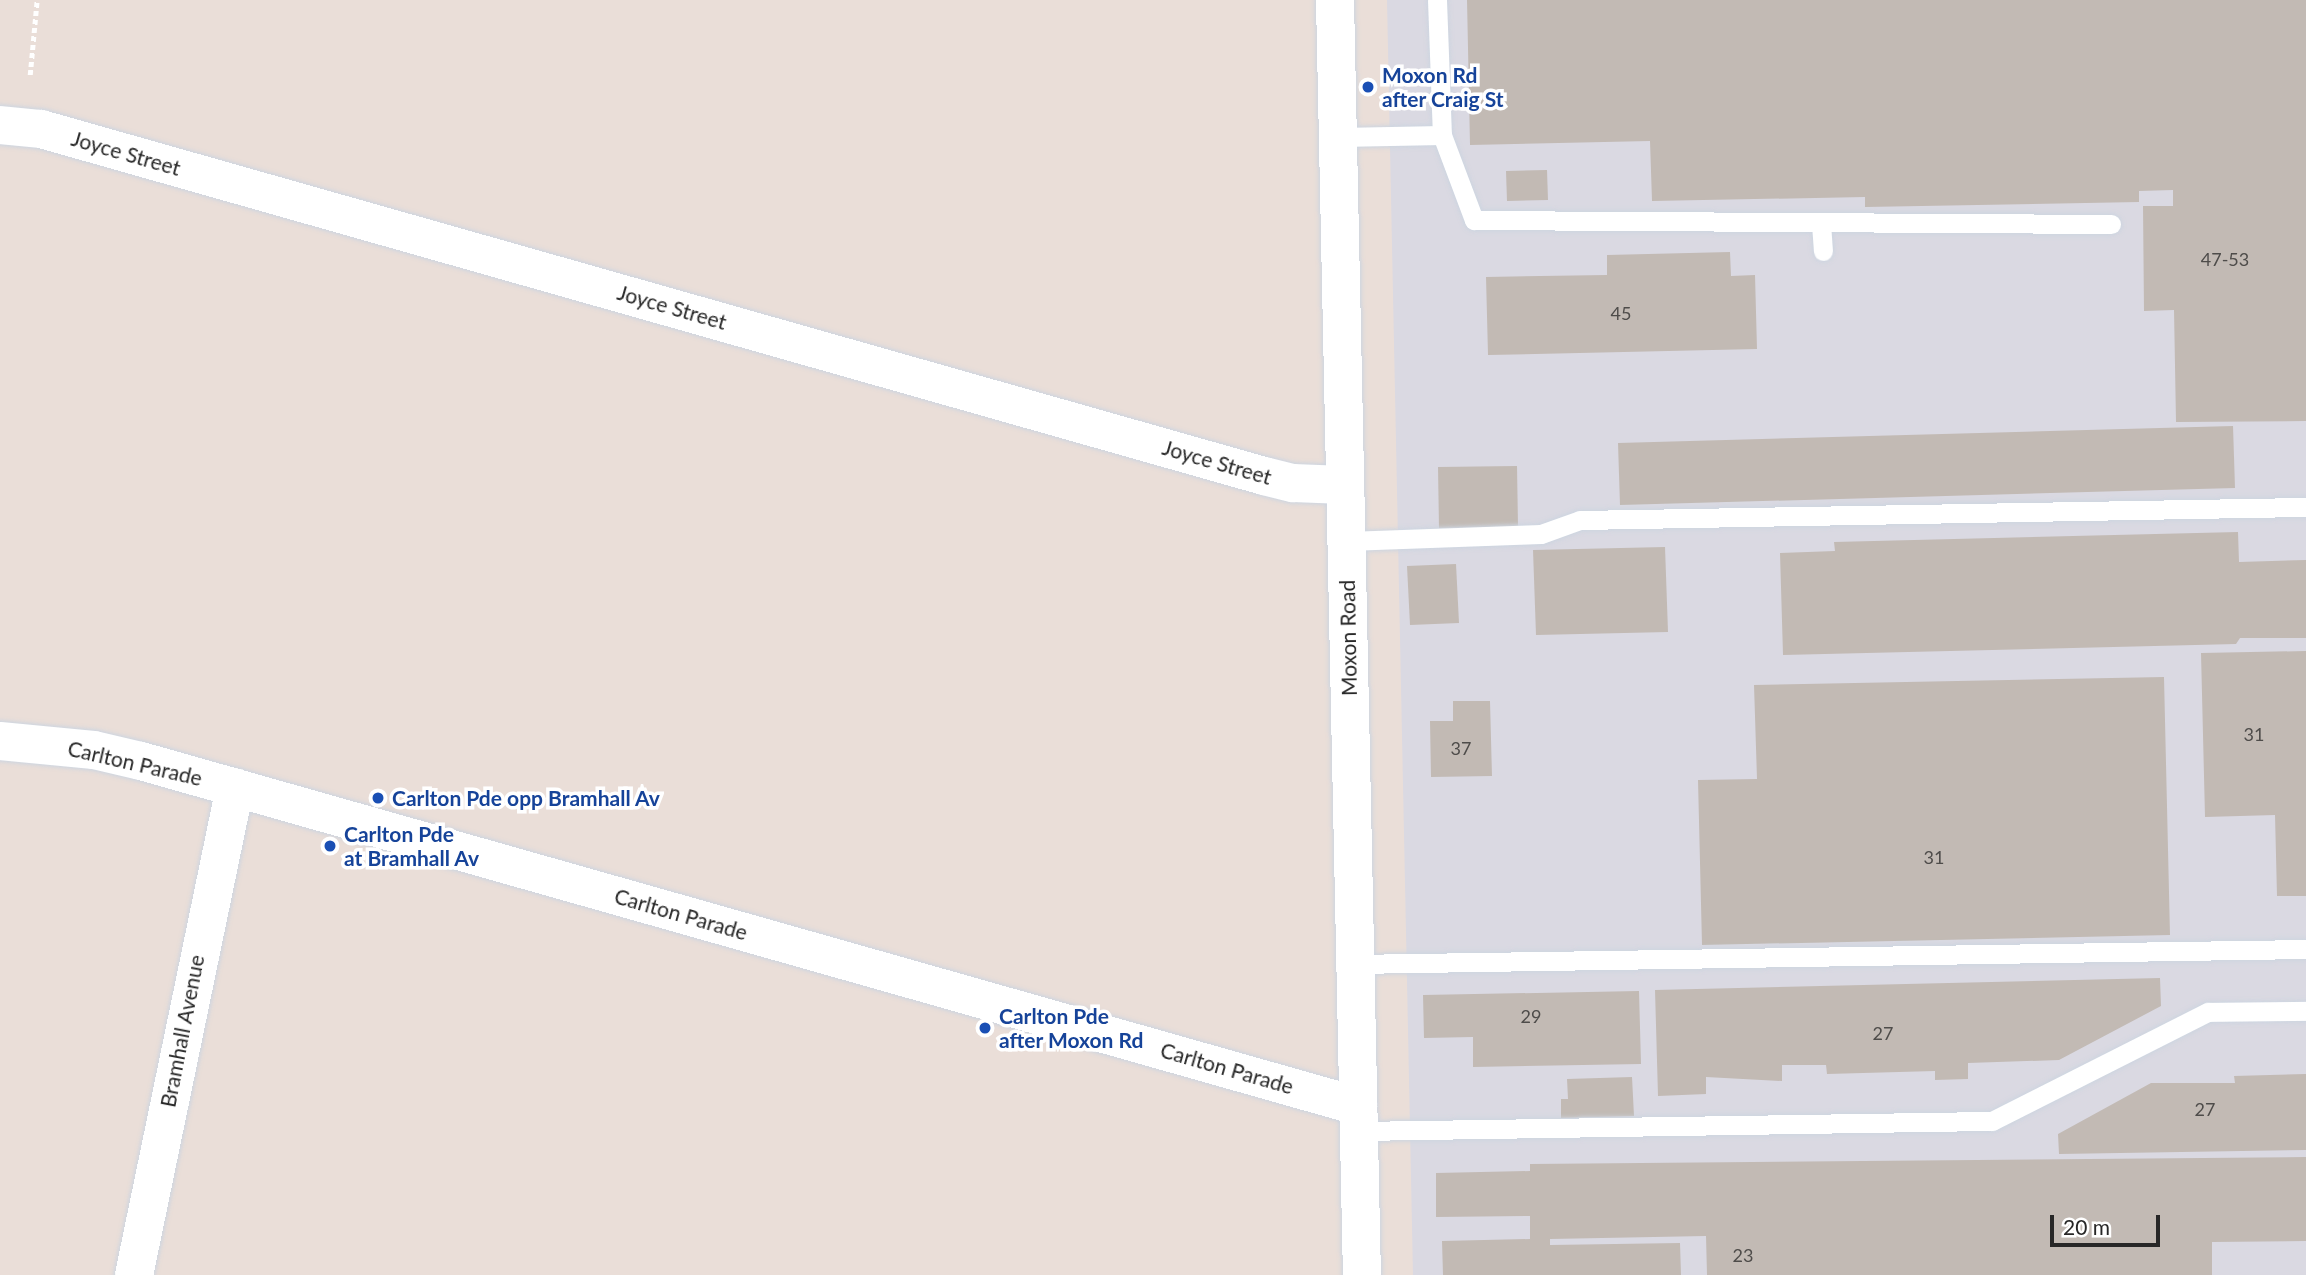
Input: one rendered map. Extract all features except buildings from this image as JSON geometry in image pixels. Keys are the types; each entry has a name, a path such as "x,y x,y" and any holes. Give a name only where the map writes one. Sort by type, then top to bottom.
{"street":[{"name":"Moxon Road","path":"1335,0 1352,964 1362,1275"},
{"name":"Joyce Street","path":"0,125 41,129 1264,476 1293,483 1344,485"},
{"name":"Carlton Parade","path":"0,741 94,750 235,787 1359,1118"},
{"name":"Bramhall Avenue","path":"134,1275 235,787"}],"lane":[{"path":"1437,0 1442,135 1474,220 2111,224"},
{"path":"1339,137 1442,135"},
{"path":"1821,223 1823,251"},
{"path":"1346,541 1541,534 1580,520 2306,507"},
{"path":"1352,964 2306,949"},
{"path":"1359,1118 1992,1121 2208,1012 2306,1011"}],"path":[{"path":"30,75 37,0"}],"shaded area":[{"path":"1387,0 2306,0 2306,1275 1413,1275"}],"place":[{"name":"Moxon Rd after Craig St","path":"1368,87"},
{"name":"Carlton Pde opp Bramhall Av","path":"378,798"},
{"name":"Carlton Pde at Bramhall Av","path":"330,846"},
{"name":"Carlton Pde after Moxon Rd","path":"985,1028"}]}
